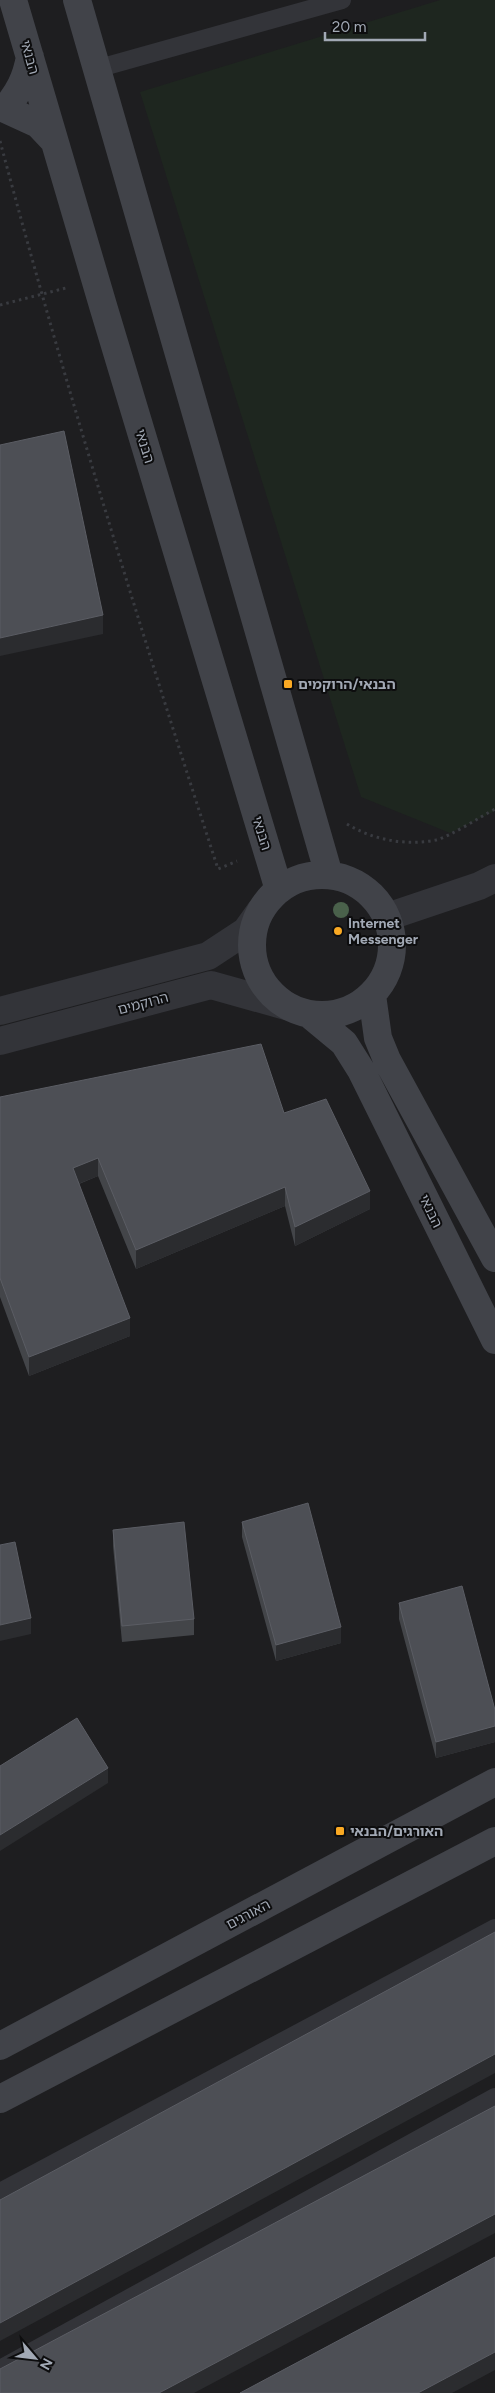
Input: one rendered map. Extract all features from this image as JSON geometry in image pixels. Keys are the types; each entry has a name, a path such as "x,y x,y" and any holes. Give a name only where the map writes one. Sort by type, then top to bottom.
{"street":[{"name":"הבנאי","path":"13,0 95,281 270,900"},
{"path":"77,0 329,875"},
{"path":"30,58 26,79 17,95 3,109 38,124 54,141"},
{"path":"329,875 347,880 363,888 377,901 387,917 391,931 391,958 388,971 372,995 354,1008 332,1015 298,1010 269,992 258,974 252,952 254,930 270,900 302,878 329,875"},
{"path":"387,917 479,886 495,878"},
{"name":"הרוקמים","path":"0,1011 208,956 246,931 270,900"},
{"name":"הרוקמים","path":"0,1041 211,985 298,1010"},
{"path":"372,995 378,1038 387,1060 495,1258"},
{"name":"הבנאי","path":"298,1010 344,1043 360,1070 495,1340"},
{"name":"האורגים","path":"0,2046 495,1782"},
{"path":"0,2099 495,1842"}],"lane":[{"path":"96,69 342,0"},
{"path":"0,2192 495,1928"},
{"path":"0,2369 495,2097"}],"path":[{"path":"0,140 41,295 148,653 218,869"},
{"path":"0,305 95,281"},
{"path":"438,840 495,809"}],"shaded area":[{"path":"0,0 495,0 495,2393 0,2393"},
{"path":"440,0 495,0 495,811 450,833 361,797 140,92"}],"building":[{"path":"64,431 103,615 0,638 0,445"},
{"path":"261,1044 284,1113 326,1099 370,1191 295,1227 285,1187 136,1250 98,1158 73,1168 130,1318 29,1357 0,1278 0,1097"},
{"path":"308,1503 341,1627 276,1645 242,1522"},
{"path":"184,1522 194,1619 122,1626 113,1530"},
{"path":"15,1542 31,1618 0,1625 0,1545"},
{"path":"462,1586 495,1710 495,1726 436,1742 399,1603"},
{"path":"77,1718 108,1768 0,1835 0,1766"},
{"path":"495,1932 495,2054 0,2323 0,2200"},
{"path":"495,2106 495,2214 159,2393 0,2393 0,2369"},
{"path":"495,2257 495,2352 418,2393 240,2393"}],"place":[{"name":"הבנאי/הרוקמים","path":"288,684"},
{"name":"Internet Messenger","path":"338,931"},
{"name":"האורגים/הבנאי","path":"340,1831"}]}
